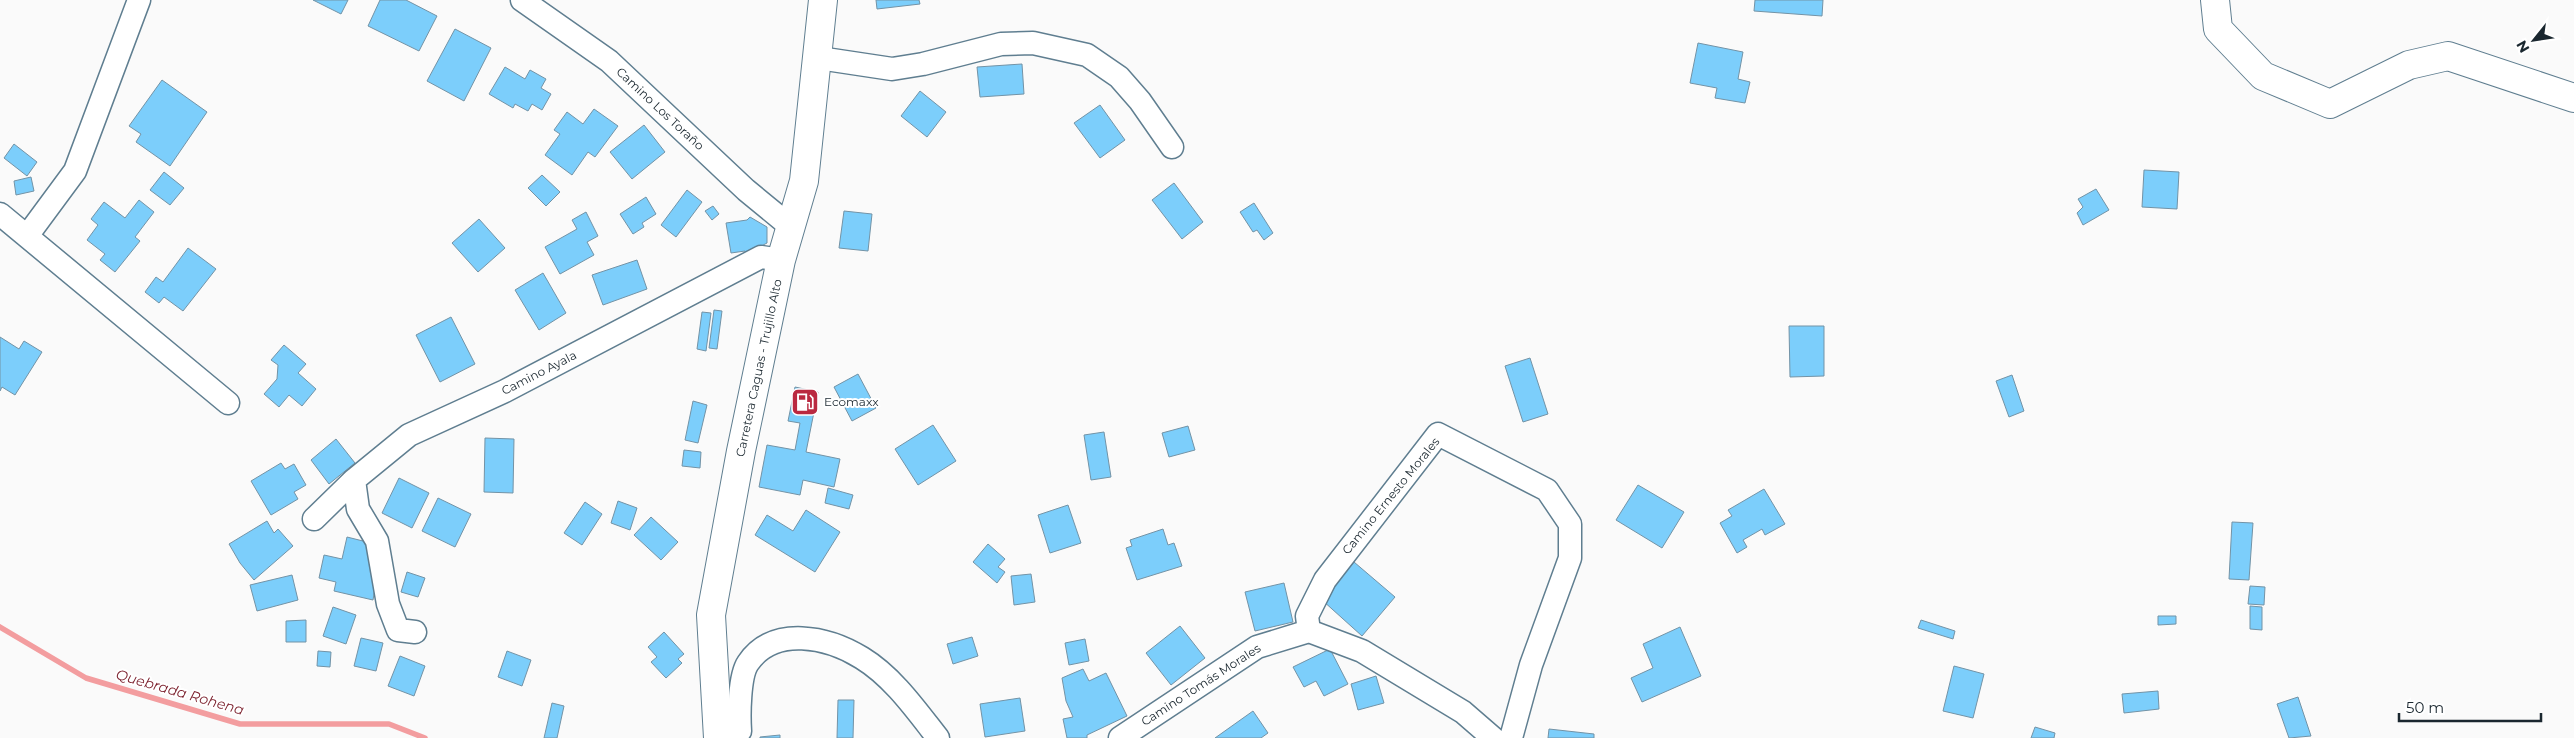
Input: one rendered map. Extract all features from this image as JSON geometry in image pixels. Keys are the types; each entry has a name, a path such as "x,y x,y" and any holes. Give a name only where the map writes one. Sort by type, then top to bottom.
{"street":[{"path":"27,236 75,171 139,0"},
{"name":"Camino Los Toraño","path":"522,0 609,60 746,190 791,226"},
{"name":"Carretera Caguas - Trujillo Alto","path":"718,738 711,615 741,452 781,260 804,181 823,0"},
{"path":"2215,0 2218,29 2263,76 2330,104 2409,65 2448,56 2574,98"},
{"path":"818,58 892,69 923,64 1001,44 1032,43 1087,55 1119,77 1140,101 1172,147"},
{"path":"0,214 228,402"},
{"name":"Camino Ayala","path":"314,519 354,480 409,434 505,391 761,257 781,260"},
{"name":"Camino Ernesto Morales","path":"1309,631 1307,616 1325,580 1438,434 1547,490 1570,524 1570,558 1531,665 1511,738"},
{"path":"354,480 358,509 377,541 388,604 398,630 415,632"},
{"path":"1309,631 1362,651 1463,712 1493,738"},
{"name":"Camino Tomás Morales","path":"1120,738 1257,647 1309,631"},
{"path":"732,738 740,731 739,703 747,664 772,642 800,639 822,640 862,658 887,677 938,738"}],"building":[{"path":"313,0 348,0 341,14"},
{"path":"380,0 406,0 437,16 419,51 368,26"},
{"path":"876,0 919,0 920,4 877,9"},
{"path":"1755,0 1823,0 1822,16 1754,11"},
{"path":"455,29 491,48 464,101 427,81"},
{"path":"1698,43 1743,52 1738,79 1750,82 1745,103 1715,98 1717,88 1690,83"},
{"path":"1022,64 1024,94 980,97 977,67"},
{"path":"505,67 525,79 530,70 546,79 541,88 551,94 542,110 532,104 528,111 515,104 513,108 489,94"},
{"path":"162,80 207,112 170,166 136,142 141,134 129,126"},
{"path":"920,91 946,112 927,137 901,116"},
{"path":"1100,105 1125,140 1100,158 1074,123"},
{"path":"594,109 618,126 595,157 588,152 572,175 545,155 560,134 554,130 567,112 583,124"},
{"path":"644,125 665,152 632,179 610,152"},
{"path":"14,144 37,162 27,176 4,158"},
{"path":"2144,170 2179,172 2177,209 2142,207"},
{"path":"164,172 184,188 170,205 150,190"},
{"path":"542,175 560,192 546,206 528,188"},
{"path":"31,177 34,191 16,195 14,181"},
{"path":"1174,183 1203,222 1182,239 1152,200"},
{"path":"2096,189 2109,210 2083,225 2077,213 2083,207 2078,199"},
{"path":"687,190 702,202 676,237 661,225"},
{"path":"646,197 656,214 642,223 644,227 633,234 620,214"},
{"path":"139,200 154,212 135,237 140,241 115,272 100,260 105,254 87,240 98,225 91,219 104,202 125,218"},
{"path":"1254,203 1273,233 1264,240 1257,230 1253,232 1240,212"},
{"path":"713,206 719,214 712,220 705,211"},
{"path":"844,211 872,214 868,251 839,248"},
{"path":"586,212 598,236 587,242 594,255 560,274 545,247 577,229 572,220"},
{"path":"750,217 767,227 767,243 746,254 745,251 731,253 726,223 747,220"},
{"path":"479,219 505,248 478,272 452,243"},
{"path":"188,248 216,269 183,311 164,297 159,303 145,292 156,277 163,282"},
{"path":"637,260 647,289 603,305 592,275"},
{"path":"543,273 566,313 539,330 515,290"},
{"path":"714,310 722,311 717,349 709,348"},
{"path":"702,312 711,313 706,351 697,349"},
{"path":"451,317 475,364 440,382 416,335"},
{"path":"1789,326 1824,326 1824,376 1790,377"},
{"path":"0,337 19,349 24,341 42,352 15,395 2,387 0,391"},
{"path":"284,345 306,364 298,373 316,389 302,406 289,395 279,407 264,394 277,379 278,365 271,360"},
{"path":"1530,358 1548,414 1523,422 1505,366"},
{"path":"858,374 876,408 852,421 834,387"},
{"path":"2012,375 2024,411 2009,417 1996,381"},
{"path":"795,387 818,392 806,452 840,459 834,487 803,480 800,495 759,487 767,445 795,450 800,423 788,421"},
{"path":"693,401 707,405 698,443 685,440"},
{"path":"933,425 956,461 918,485 895,449"},
{"path":"1188,426 1195,450 1169,457 1162,433"},
{"path":"1104,432 1111,477 1091,480 1084,435"},
{"path":"485,438 514,439 513,493 484,492"},
{"path":"336,439 355,463 329,484 311,460"},
{"path":"684,450 701,452 700,468 682,466"},
{"path":"281,463 285,469 294,464 306,485 294,492 298,499 271,515 251,481"},
{"path":"399,478 429,493 412,528 382,513"},
{"path":"1638,485 1684,512 1662,548 1616,520"},
{"path":"828,488 853,495 849,509 825,503"},
{"path":"1764,489 1785,524 1765,535 1762,529 1743,540 1747,547 1737,553 1720,523 1732,516 1728,510"},
{"path":"438,498 471,514 455,547 422,531"},
{"path":"618,501 637,508 630,530 611,523"},
{"path":"585,502 602,514 582,545 564,533"},
{"path":"1068,505 1081,543 1050,553 1038,515"},
{"path":"806,510 840,532 815,572 755,535 767,515 793,531"},
{"path":"651,517 678,542 661,560 634,535"},
{"path":"267,521 274,533 278,529 293,546 254,580 240,563 229,544"},
{"path":"2232,522 2253,523 2249,580 2229,579"},
{"path":"1163,529 1168,545 1174,543 1182,566 1137,580 1126,548 1132,546 1130,540"},
{"path":"347,537 371,543 379,565 373,600 334,591 336,582 319,578 324,555 342,559"},
{"path":"988,544 1005,559 998,567 1005,572 997,583 973,562"},
{"path":"1354,562 1395,597 1362,636 1322,600"},
{"path":"407,572 425,578 418,597 401,592"},
{"path":"1031,574 1035,602 1014,605 1011,576"},
{"path":"292,575 298,600 257,611 250,585"},
{"path":"1284,583 1293,622 1255,631 1245,592"},
{"path":"2250,586 2265,587 2264,605 2248,604"},
{"path":"2250,606 2262,607 2262,630 2250,629"},
{"path":"333,607 356,615 346,644 323,636"},
{"path":"2158,616 2176,616 2176,624 2158,625"},
{"path":"306,620 306,642 286,642 286,621"},
{"path":"1921,620 1955,631 1953,639 1918,628"},
{"path":"1180,626 1205,658 1171,685 1146,653"},
{"path":"1680,627 1701,676 1642,702 1631,678 1653,668 1643,644"},
{"path":"664,632 684,654 678,659 682,663 666,678 651,662 657,657 648,647"},
{"path":"972,637 978,656 953,664 947,644"},
{"path":"361,638 383,643 376,671 354,666"},
{"path":"1085,639 1089,661 1069,665 1065,643"},
{"path":"1330,649 1348,684 1324,696 1316,681 1304,687 1293,667"},
{"path":"318,651 331,652 330,667 317,666"},
{"path":"507,651 531,660 522,686 498,677"},
{"path":"400,656 425,666 414,696 388,686"},
{"path":"1954,666 1984,674 1973,718 1943,711"},
{"path":"1083,669 1089,681 1106,673 1127,716 1087,735 1087,738 1067,738 1063,719 1073,717 1066,701 1062,678"},
{"path":"1376,676 1384,703 1358,710 1351,684"},
{"path":"2158,691 2159,709 2124,713 2122,694"},
{"path":"2298,697 2311,736 2289,738 2277,704"},
{"path":"1020,698 1025,731 985,737 980,704"},
{"path":"838,700 854,700 853,738 837,738"},
{"path":"552,703 564,706 557,738 544,738"},
{"path":"1253,711 1268,733 1261,738 1215,738"},
{"path":"2035,727 2055,733 2054,738 2031,738"},
{"path":"1549,729 1594,734 1594,738 1548,738"},
{"path":"780,735 780,738 760,738 760,737"}],"waterway":[{"name":"Quebrada Rohena","path":"0,627 86,678 240,724 389,724 425,738"}],"place":[{"name":"Ecomaxx","path":"805,402"}]}
